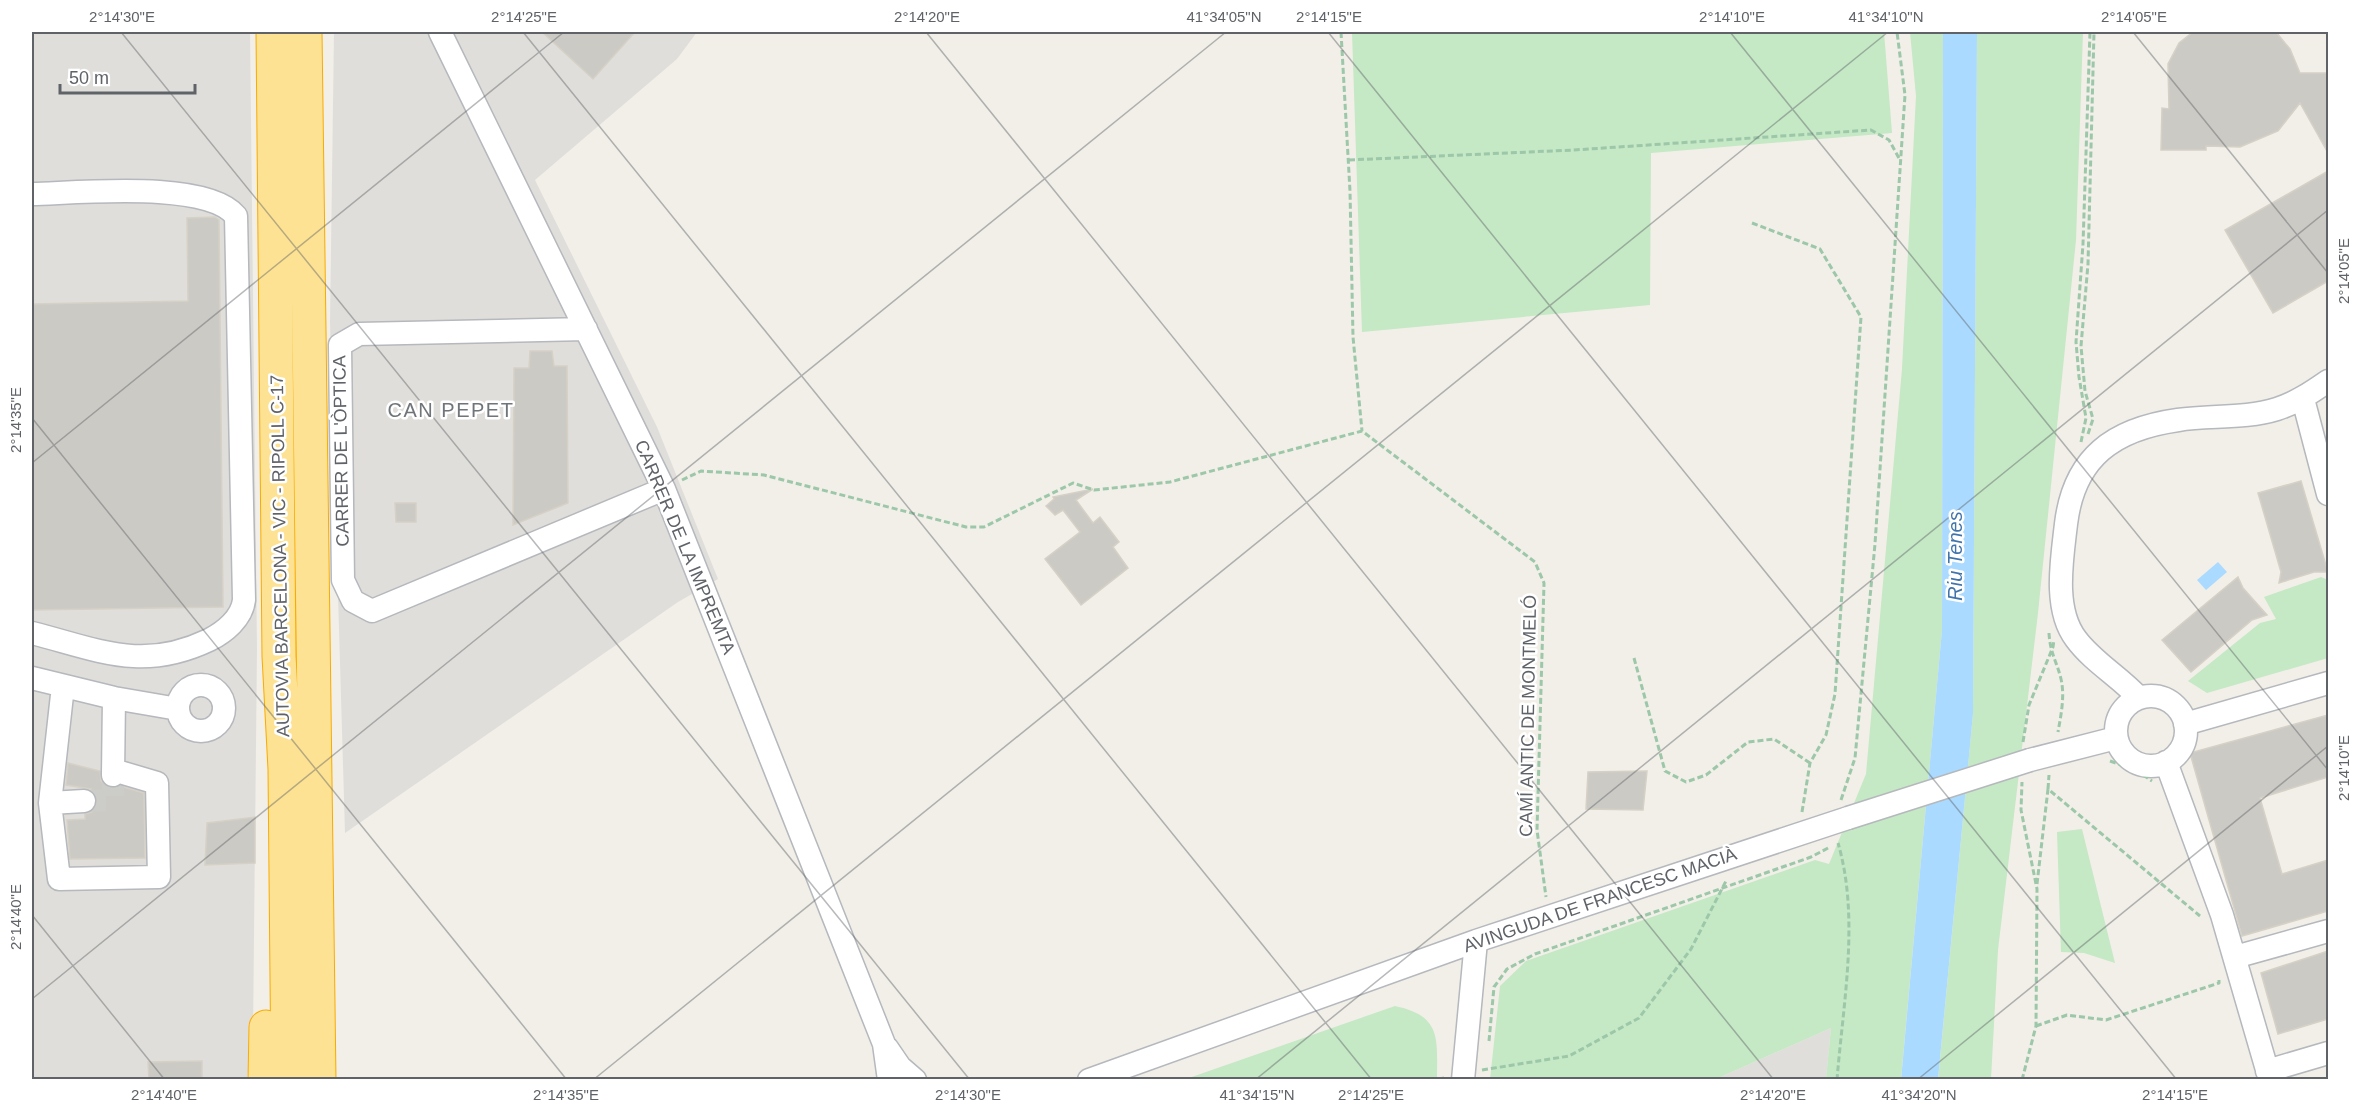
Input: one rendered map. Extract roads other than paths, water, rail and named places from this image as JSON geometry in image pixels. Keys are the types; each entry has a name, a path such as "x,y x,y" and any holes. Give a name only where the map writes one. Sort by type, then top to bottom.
{"highway":[{"name":"AUTOVIA BARCELONA - VIC - RIPOLL C-17","path":"273,32 279,656 300,771 319,1080"},
{"name":"AUTOVIA BARCELONA - VIC - RIPOLL C-17","path":"288,1080 300,771 305,32"},
{"path":"265,1080 269,841 300,771"},
{"path":"300,771 328,921 336,1080"}],"street":[{"name":"CARRER DE LA IMPREMTA","path":"440,32 664,489 884,1044"},
{"path":"32,194 140,192 197,195 228,207 236,216 244,600 239,614 216,636 170,654 133,657 32,633"},
{"name":"CARRER DE L'ÒPTICA","path":"586,329 359,334 340,345 343,580 353,601 372,611 664,489"},
{"path":"2139,698 2076,639 2066,619 2062,591 2063,552 2068,508 2075,485 2099,450 2136,428 2178,419 2256,414 2303,399 2328,381"},
{"path":"2303,399 2328,494"},
{"path":"32,678 114,698 178,709"},
{"path":"2185,724 2328,683"},
{"path":"63,686 50,803 58,879 159,877 157,783 113,772 114,698"},
{"path":"2157,697 2167,700 2175,706 2185,724 2182,746 2166,762 2145,766 2135,762 2127,756 2116,738 2116,728 2123,710 2139,698 2157,697"},
{"name":"AVINGUDA DE FRANCESC MACIÀ","path":"1089,1080 1476,941 1740,853 1798,834 1840,828 2116,738"},
{"path":"2166,762 2222,915 2269,1075 2328,1053"},
{"path":"50,803 84,801"},
{"path":"2235,957 2328,931"},
{"path":"1463,1078 1476,941"},
{"path":"884,1044 889,1080"},
{"path":"884,1044 900,1066 915,1080"}],"water":[{"name":"Riu Tenes","path":"1943,32 1977,32 1973,714 1938,1079 1901,1080 1942,630"},
{"path":"2218,562 2227,572 2206,590 2197,580"}],"tunnel":[{"path":"84,801 113,800 113,775"}],"district":[{"name":"CAN PEPET","path":"451,410"}]}
